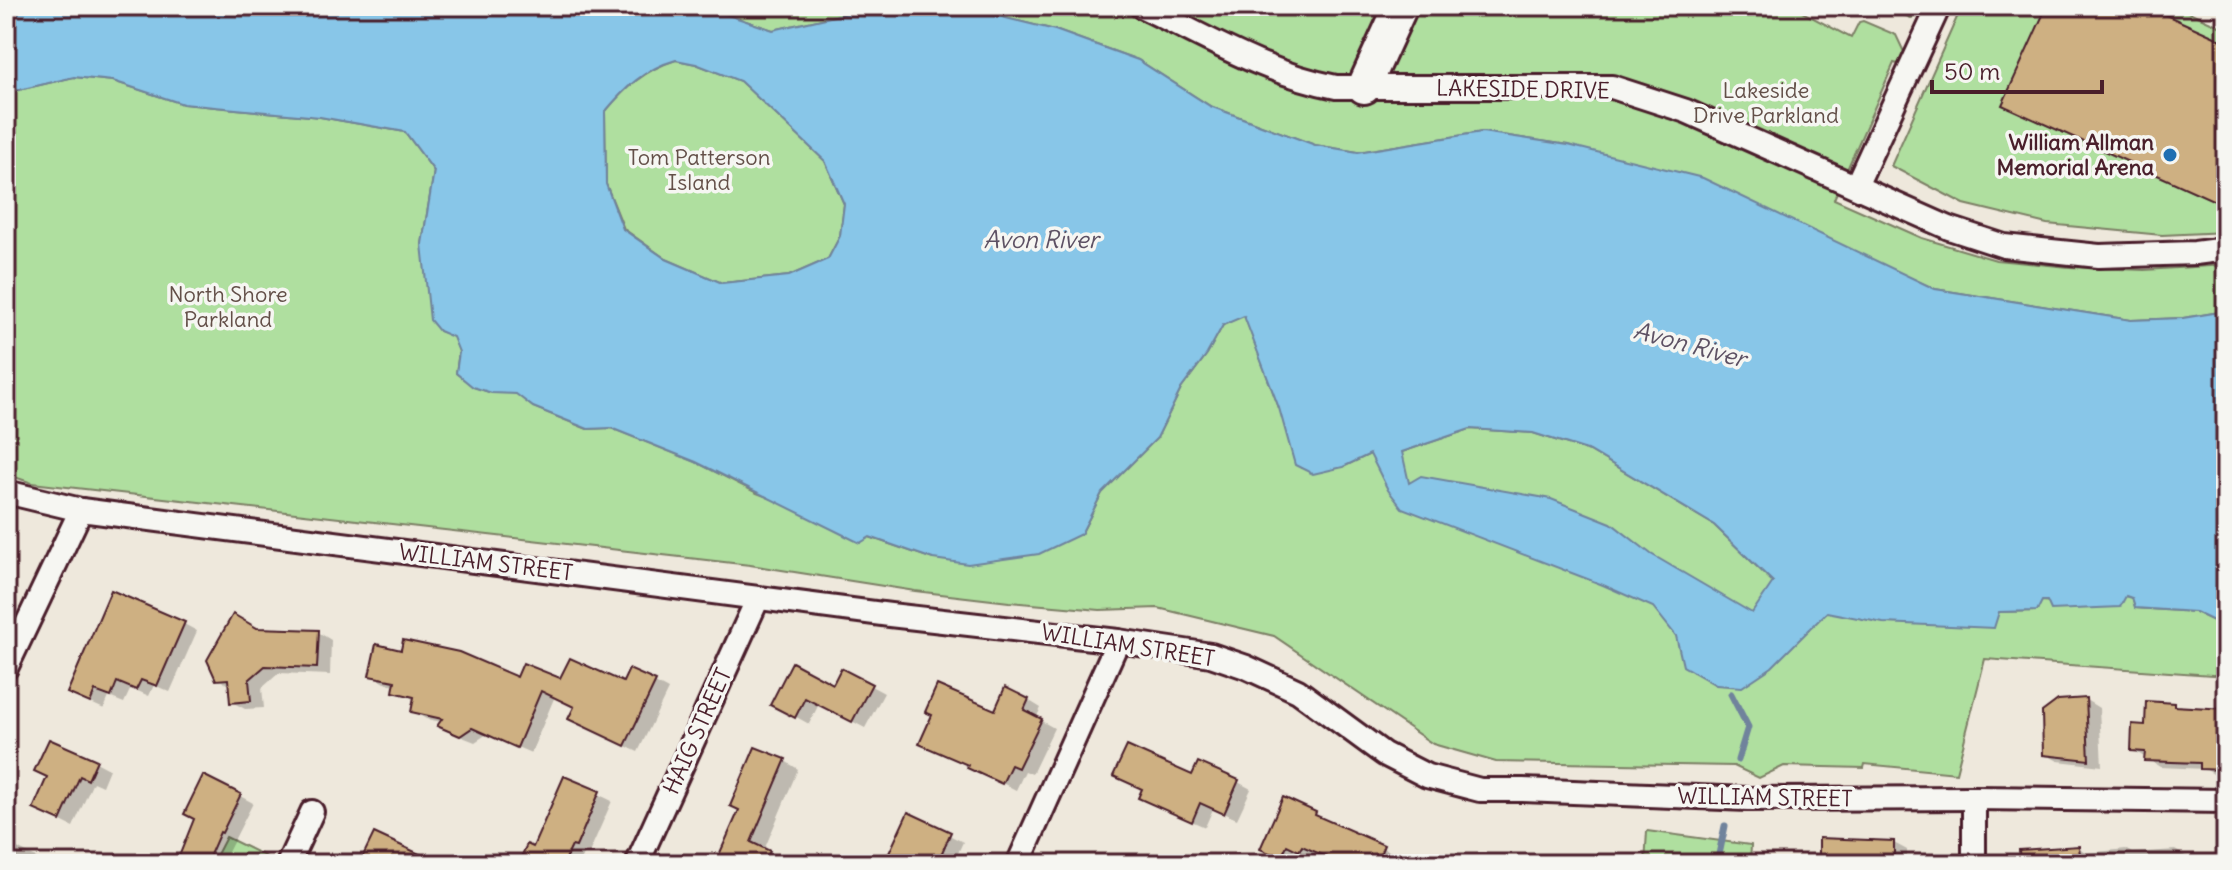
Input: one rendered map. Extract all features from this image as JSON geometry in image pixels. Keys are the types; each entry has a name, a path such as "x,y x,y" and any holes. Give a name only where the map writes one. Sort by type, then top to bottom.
{"street":[{"name":"LAKESIDE DRIVE","path":"1141,6 1259,65 1336,87 1612,87 1686,111 1949,228 2004,246 2099,256 2226,249"},
{"path":"1364,87 1401,6"},
{"path":"1856,186 1939,6"},
{"name":"WILLIAM STREET","path":"6,492 81,510 1211,655 1298,691 1394,759 1427,776 1480,790 1748,799 2226,801"},
{"path":"6,668 81,510"},
{"name":"HAIG STREET","path":"637,864 758,598"},
{"path":"1018,864 1118,641"},
{"path":"1974,798 1974,864"},
{"path":"288,864 312,812"}],"green space":[{"path":"710,6 879,6 773,30"},
{"name":"Lakeside Drive Parkland","path":"879,6 1791,6 1851,38 1859,22 1863,21 1896,35 1904,52 1898,64 1894,63 1834,199 1922,238 1996,260 2144,270 2226,265 2226,311 2183,318 2131,320 1935,289 1858,254 1568,145 1482,132 1358,152 1315,145 1210,106 1138,60 1055,30 969,9"},
{"path":"1883,6 1924,6 1919,16 1911,18"},
{"path":"1962,6 2176,6 2226,29 2226,232 2162,235 2047,224 1964,204 1891,166"},
{"name":"Tom Patterson Island","path":"676,60 696,64 740,81 825,161 844,204 840,236 828,259 789,276 722,283 666,259 624,229 606,184 605,112 636,81"},
{"name":"North Shore Parkland","path":"74,77 113,81 183,104 320,117 405,132 434,171 422,244 439,331 453,336 459,351 456,373 474,387 492,393 516,393 533,407 587,429 611,428 696,462 757,493 933,559 1081,534 1102,493 1157,438 1181,389 1207,354 1223,325 1244,315 1279,408 1343,467 1370,454 1402,452 1470,429 1533,433 1590,451 1714,525 1775,584 1999,612 2037,611 2041,601 2119,607 2125,596 2132,597 2135,608 2195,612 2226,627 2226,676 1985,659 1956,773 1865,764 1864,768 1784,766 1759,778 1734,766 1496,762 1433,744 1274,636 1158,608 1100,610 1009,602 915,591 750,565 32,483 6,474 6,93"},
{"path":"1647,831 1751,845 1750,864 1645,864"},
{"path":"226,837 277,862 276,864 212,864"}],"water":[{"name":"Avon River","path":"6,6 710,6 773,30 879,6 969,9 1055,30 1138,60 1210,106 1315,145 1358,152 1482,132 1568,145 1703,178 1935,289 2131,320 2183,318 2226,311 2226,627 2195,612 2135,608 2132,598 2126,596 2120,607 2051,610 2047,601 2042,601 2037,611 1999,612 1994,628 1883,623 1827,612 1772,667 1742,687 1716,685 1683,666 1676,636 1653,607 1402,508 1388,490 1370,454 1343,467 1313,474 1295,465 1279,408 1244,316 1223,325 1207,354 1181,389 1157,438 1102,493 1081,534 1039,554 968,564 933,559 870,537 860,543 696,462 611,428 588,429 533,407 516,394 492,393 473,387 456,373 459,352 453,337 439,331 430,320 422,244 434,171 405,132 320,117 183,104 113,81 74,77 6,93","holes":["676,60 696,64 740,81 825,161 844,204 840,236 828,259 789,276 722,283 666,259 623,229 606,184 605,112 636,80","1470,429 1533,433 1590,451 1714,525 1773,582 1752,613 1651,554 1611,523 1551,499 1421,476 1409,483 1402,452"]}],"building":[{"name":"William Allman Memorial Arena","path":"2047,6 2146,6 2226,42 2226,206 2002,105"},
{"path":"111,590 185,622 157,686 141,680 136,690 117,682 111,697 95,691 90,703 67,693"},
{"path":"233,614 257,628 319,630 317,668 265,666 249,680 251,701 230,703 228,679 216,680 207,660"},
{"path":"403,640 459,652 517,677 523,663 560,678 570,658 623,682 629,669 656,681 625,746 568,719 574,707 541,691 517,748 472,728 460,736 437,726 442,719 411,712 414,697 393,692 395,681 369,676 376,644 401,650"},
{"path":"792,662 833,684 841,668 872,684 852,722 805,698 795,718 770,705"},
{"path":"937,685 995,710 1005,687 1029,699 1024,710 1042,719 1018,768 1011,765 1002,784 919,744 932,715 925,712"},
{"path":"2086,698 2089,760 2043,755 2042,712 2058,700"},
{"path":"2146,701 2226,709 2224,770 2200,769 2200,763 2144,761 2145,752 2131,751 2132,724 2145,725"},
{"path":"49,739 97,760 88,780 80,776 60,821 33,809 47,777 34,771"},
{"path":"1127,746 1192,775 1198,762 1239,780 1224,814 1200,803 1192,822 1138,798 1142,789 1113,776"},
{"path":"755,747 786,759 751,842 770,851 764,864 715,864 739,810 730,806"},
{"path":"203,775 241,794 206,864 176,864 194,819 184,814"},
{"path":"564,776 600,791 576,847 572,846 565,861 572,864 518,864 527,844 533,847"},
{"path":"1283,797 1316,812 1315,815 1384,845 1376,864 1343,864 1302,846 1299,851 1287,845 1281,858 1260,849"},
{"path":"908,812 951,832 937,864 884,864"},
{"path":"374,833 441,864 359,864"},
{"path":"1819,838 1894,841 1894,864 1819,864"},
{"path":"2079,846 2081,864 2020,864 2019,850"}],"waterway":[{"path":"1731,694 1748,727 1738,760"},
{"path":"1717,864 1725,826"}],"place":[{"name":"William Allman Memorial Arena","path":"2170,155"}]}
